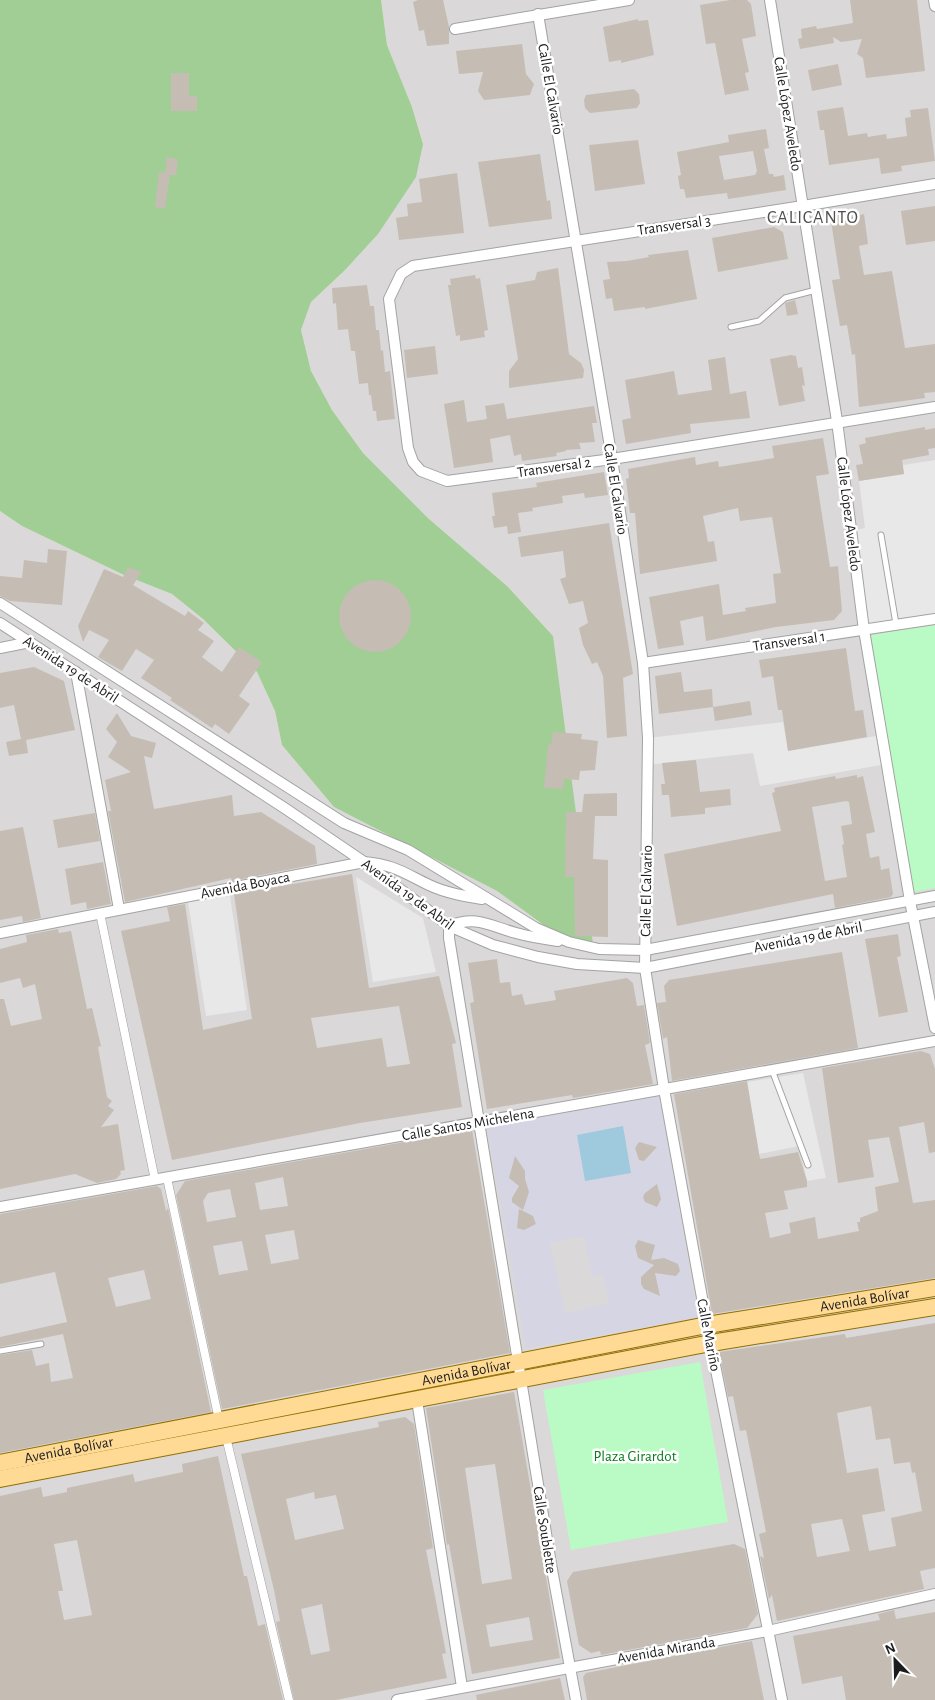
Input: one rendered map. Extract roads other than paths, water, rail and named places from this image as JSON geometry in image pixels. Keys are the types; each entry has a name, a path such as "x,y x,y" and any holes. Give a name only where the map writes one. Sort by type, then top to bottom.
{"main road":[{"name":"Avenida Bolívar","path":"0,1463 518,1360 707,1325 935,1288"},
{"name":"Avenida Bolívar","path":"0,1479 710,1343 935,1307"}],"street":[{"path":"455,29 629,0"},
{"name":"Calle López Aveledo","path":"770,0 837,421 864,630 910,901 935,1028"},
{"path":"934,0 935,6"},
{"name":"Calle El Calvario","path":"538,14 577,239 643,663 648,738 645,968"},
{"name":"Transversal 3","path":"413,266 935,184"},
{"name":"Transversal 2","path":"413,266 401,274 388,299 408,448 413,462 421,471 448,481 612,459 837,421 935,407"},
{"name":"Avenida 19 de Abril","path":"0,603 344,823 408,850 536,928 569,942 599,949 645,950 935,896"},
{"name":"Transversal 1","path":"643,663 935,619"},
{"name":"Avenida 19 de Abril","path":"0,624 364,862 449,926 492,945 538,957 576,964 645,968 935,912"},
{"path":"0,648 30,642"},
{"path":"76,672 119,909"},
{"name":"Avenida Boyaca","path":"0,932 364,862 383,864 402,870 429,885 459,896 486,899"},
{"path":"100,913 155,1180"},
{"path":"449,926 472,920 534,938 569,942"},
{"name":"Calle Soublette","path":"449,926 449,938 550,1564 576,1700"},
{"name":"Calle Mariño","path":"645,968 664,1089 710,1343 782,1700"},
{"name":"Calle Santos Michelena","path":"0,1207 935,1040"},
{"path":"167,1178 219,1420"},
{"path":"417,1400 462,1687"},
{"path":"226,1437 289,1700"},
{"name":"Avenida Miranda","path":"397,1700 768,1631 935,1594"}],"lane":[{"path":"731,327 759,321 785,298 816,290"},
{"path":"881,535 896,625"},
{"path":"772,1070 808,1166"},
{"path":"0,1351 41,1344"}],"water":[{"path":"623,1126 631,1173 585,1181 577,1135"}],"district":[{"name":"CALICANTO","path":"813,217"}],"park label":[{"name":"Plaza Girardot","path":"635,1456"}]}
